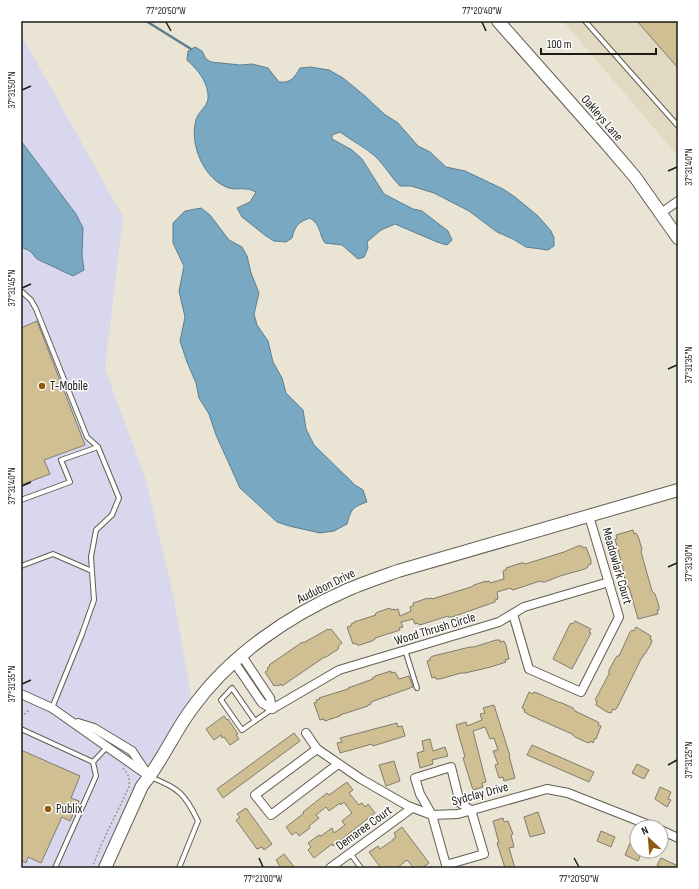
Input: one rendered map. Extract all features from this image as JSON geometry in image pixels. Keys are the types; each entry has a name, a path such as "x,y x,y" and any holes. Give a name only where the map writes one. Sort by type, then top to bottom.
{"street":[{"name":"Oakleys Lane","path":"498,21 635,178 678,238"},
{"path":"661,213 678,201"},
{"name":"Audubon Drive","path":"105,868 142,786 150,776 175,733 193,707 208,688 238,659 272,631 323,601 348,589 398,572 678,490"},
{"name":"Meadowlark Court","path":"513,614 529,669 580,692 619,617 589,516"},
{"name":"Wood Thrush Circle","path":"272,709 339,670 499,622 524,607 609,582"},
{"path":"238,659 262,703 272,709"},
{"path":"21,694 52,708 150,776"},
{"path":"71,722 94,728 132,752 150,776"},
{"name":"Sydclay Drive","path":"306,733 317,749 361,779 412,808 432,815 458,814 547,789 568,793 634,819"},
{"path":"317,749 255,795 271,815 338,764"},
{"path":"451,768 460,803 472,810 484,854 446,865 432,815 420,794 415,778 451,768"},
{"name":"Demaree Court","path":"330,868 412,808"}],"lane":[{"path":"585,21 678,126"},
{"path":"21,291 31,300 36,309 87,437 98,447 119,498 112,516 96,530 91,557 94,600 52,708"},
{"path":"21,500 70,482 61,460 98,447"},
{"path":"21,566 53,554 92,571"},
{"path":"405,650 417,688"},
{"path":"255,721 232,688 221,700 242,730 255,721 272,709"},
{"path":"21,729 93,762"},
{"path":"93,762 107,747"},
{"path":"56,868 96,776 93,762"},
{"path":"150,776 167,783 180,792 189,803 198,821 179,868"},
{"path":"350,853 361,868"}],"path":[{"path":"21,717 29,710"},
{"path":"92,868 101,845 129,788 130,780 128,774 122,767"}],"shaded area":[{"path":"563,21 678,21 678,156"},
{"path":"21,34 123,217 105,369 146,480 174,599 193,707 175,733 105,868 21,868"}],"water":[{"path":"195,47 202,51 206,59 211,62 240,65 252,64 268,68 279,82 286,82 292,79 300,68 310,67 329,70 343,78 384,114 398,123 418,146 430,152 446,167 465,171 503,189 515,197 538,216 551,231 554,238 554,246 548,250 526,247 497,232 469,211 434,193 411,186 400,186 376,157 340,132 332,135 332,139 352,150 362,159 384,194 413,209 422,211 448,231 452,240 447,245 395,224 381,230 367,242 368,248 364,257 358,259 342,245 325,243 318,227 310,218 298,225 294,230 292,238 286,242 274,241 242,217 237,208 250,202 256,192 248,189 231,189 220,184 212,177 200,160 194,129 197,117 206,105 208,93 202,77 187,60 188,51"},
{"path":"21,141 76,214 83,228 82,255 84,270 73,276 37,259 30,251 21,247"},
{"path":"201,208 210,215 229,240 242,247 247,256 251,273 259,293 254,314 257,325 268,341 273,362 282,378 286,393 303,410 306,429 314,445 355,485 363,490 367,502 355,507 351,512 347,524 334,531 320,533 277,522 240,488 216,435 209,414 199,398 196,383 180,341 185,317 179,291 184,266 173,243 173,223 185,211"}],"building":[{"path":"637,21 678,21 678,68"},
{"name":"T-Mobile","path":"37,321 85,445 44,460 50,474 21,485 21,328"},
{"path":"633,530 634,534 636,533 638,536 652,591 655,594 659,606 659,610 657,610 658,614 638,619 629,587 626,584 615,539 617,539 616,535"},
{"path":"578,546 582,546 583,548 586,547 591,560 591,564 585,569 545,582 540,581 516,589 512,590 511,588 497,592 498,599 495,600 495,602 452,617 448,616 419,625 418,623 415,624 413,619 401,622 403,627 399,628 400,630 375,638 372,641 360,645 357,645 356,643 353,644 347,627 351,626 354,622 376,615 375,614 378,612 390,608 391,610 398,609 400,616 411,611 410,607 414,605 413,603 428,598 432,599 486,581 489,581 490,583 504,579 503,571 506,570 506,568 521,563 525,564"},
{"path":"575,621 591,629 589,632 591,633 572,669 553,659 569,626"},
{"path":"636,627 651,636 651,644 642,657 617,708 615,710 613,709 611,713 607,712 596,705 597,701 595,700 609,674 609,670 617,656 619,656 630,632 632,630 634,631"},
{"path":"328,629 331,629 342,643 338,646 339,648 282,686 281,684 274,686 265,672 268,670 267,668 270,666 269,665 301,643"},
{"path":"500,640 500,642 504,641 506,645 509,659 505,660 506,662 440,679 436,679 435,677 432,678 427,661 433,656 474,647"},
{"path":"391,671 391,673 395,672 399,679 409,676 413,687 371,702 368,706 340,716 325,721 324,719 320,720 314,703 317,702 316,700 348,689 373,679 372,678 375,676"},
{"path":"529,692 533,694 534,692 537,693 562,703 599,723 598,725 601,726 596,739 595,738 593,743 590,741 589,743 586,742 524,712 525,710 522,708"},
{"path":"494,705 510,756 515,778 504,781 503,777 499,778 495,765 498,764 493,751 498,750 494,738 490,739 485,727 473,731 486,782 482,783 483,787 473,790 463,758 465,757 456,725 466,722 467,726 482,720 480,714 485,713 483,708"},
{"path":"224,716 227,720 228,719 238,734 236,735 239,739 230,745 224,737 222,738 221,735 214,740 206,729"},
{"path":"397,723 398,727 402,726 405,736 373,746 372,744 340,753 337,743 342,742 340,738"},
{"path":"294,733 300,741 223,798 217,789"},
{"path":"430,739 433,751 445,747 448,756 432,760 433,764 420,768 417,753 424,751 422,741"},
{"path":"532,745 594,772 589,782 527,755"},
{"name":"Publix","path":"21,750 80,776 71,798 79,801 70,821 62,817 41,863 28,857 26,863 21,860"},
{"path":"394,761 400,781 386,786 379,765"},
{"path":"637,764 649,770 644,779 632,773"},
{"path":"347,782 353,790 349,793 359,805 362,803 365,807 368,804 375,813 333,846 332,844 314,858 308,850 311,847 308,843 332,828 334,833 345,825 342,821 352,813 344,802 341,805 340,803 329,811 326,807 316,815 319,818 309,826 310,828 299,836 296,832 292,835 286,827 327,793 329,795"},
{"path":"660,787 671,792 668,799 671,800 667,807 655,799"},
{"path":"246,808 272,844 264,850 262,847 257,849 236,820 240,817 237,814"},
{"path":"538,812 545,833 530,837 524,817"},
{"path":"503,818 504,822 508,821 513,834 511,835 514,847 509,848 515,868 505,868 497,843 499,843 493,821"},
{"path":"402,827 429,863 422,868 414,868 407,860 397,868 381,868 369,852 378,846 380,849 393,840 396,837 394,833"},
{"path":"601,831 615,837 611,847 597,841"},
{"path":"629,845 629,857 625,855"},
{"path":"284,854 295,868 281,868 276,860"},
{"path":"660,859 663,859 678,866 678,868 662,868 657,865"}],"waterway":[{"path":"146,21 191,49"}],"place":[{"name":"T-Mobile","path":"42,386"},
{"name":"Publix","path":"48,809"}]}
